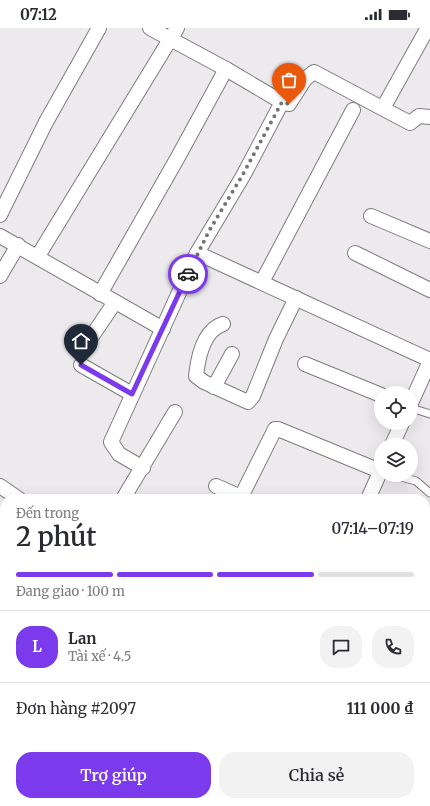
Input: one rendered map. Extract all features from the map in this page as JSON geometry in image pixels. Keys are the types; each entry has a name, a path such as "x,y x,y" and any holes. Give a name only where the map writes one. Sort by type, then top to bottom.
{"street":[{"path":"0,215 46,122 99,28"},
{"path":"150,28 173,33 226,69 282,102 289,104 305,79 314,72 410,123 419,116 430,117"},
{"path":"383,108 426,31"},
{"path":"38,256 173,33"},
{"path":"100,294 226,69"},
{"path":"143,468 119,454 111,442 197,253 242,176 282,102"},
{"path":"262,282 353,110"},
{"path":"371,216 430,241"},
{"path":"0,236 38,256 100,294 163,329"},
{"path":"0,276 18,245"},
{"path":"197,253 430,361 418,388"},
{"path":"355,253 430,290"},
{"path":"223,324 216,326 209,333 197,362 196,376 214,387 248,402 253,396 276,339 296,298"},
{"path":"92,336 115,302"},
{"path":"214,387 232,354"},
{"path":"305,364 374,393"},
{"path":"81,365 132,394"},
{"path":"126,494 175,412"},
{"path":"245,494 275,429 374,468"},
{"path":"371,494 378,482"},
{"path":"0,486 12,494"},
{"path":"216,486 234,494"}],"lane":[{"path":"418,410 430,414"},
{"path":"417,482 430,493"}],"way so far":[{"path":"188,274 209,231 228,201 282,102 289,104"}],"route":[{"path":"81,365 132,394 179,297 188,274"}]}
